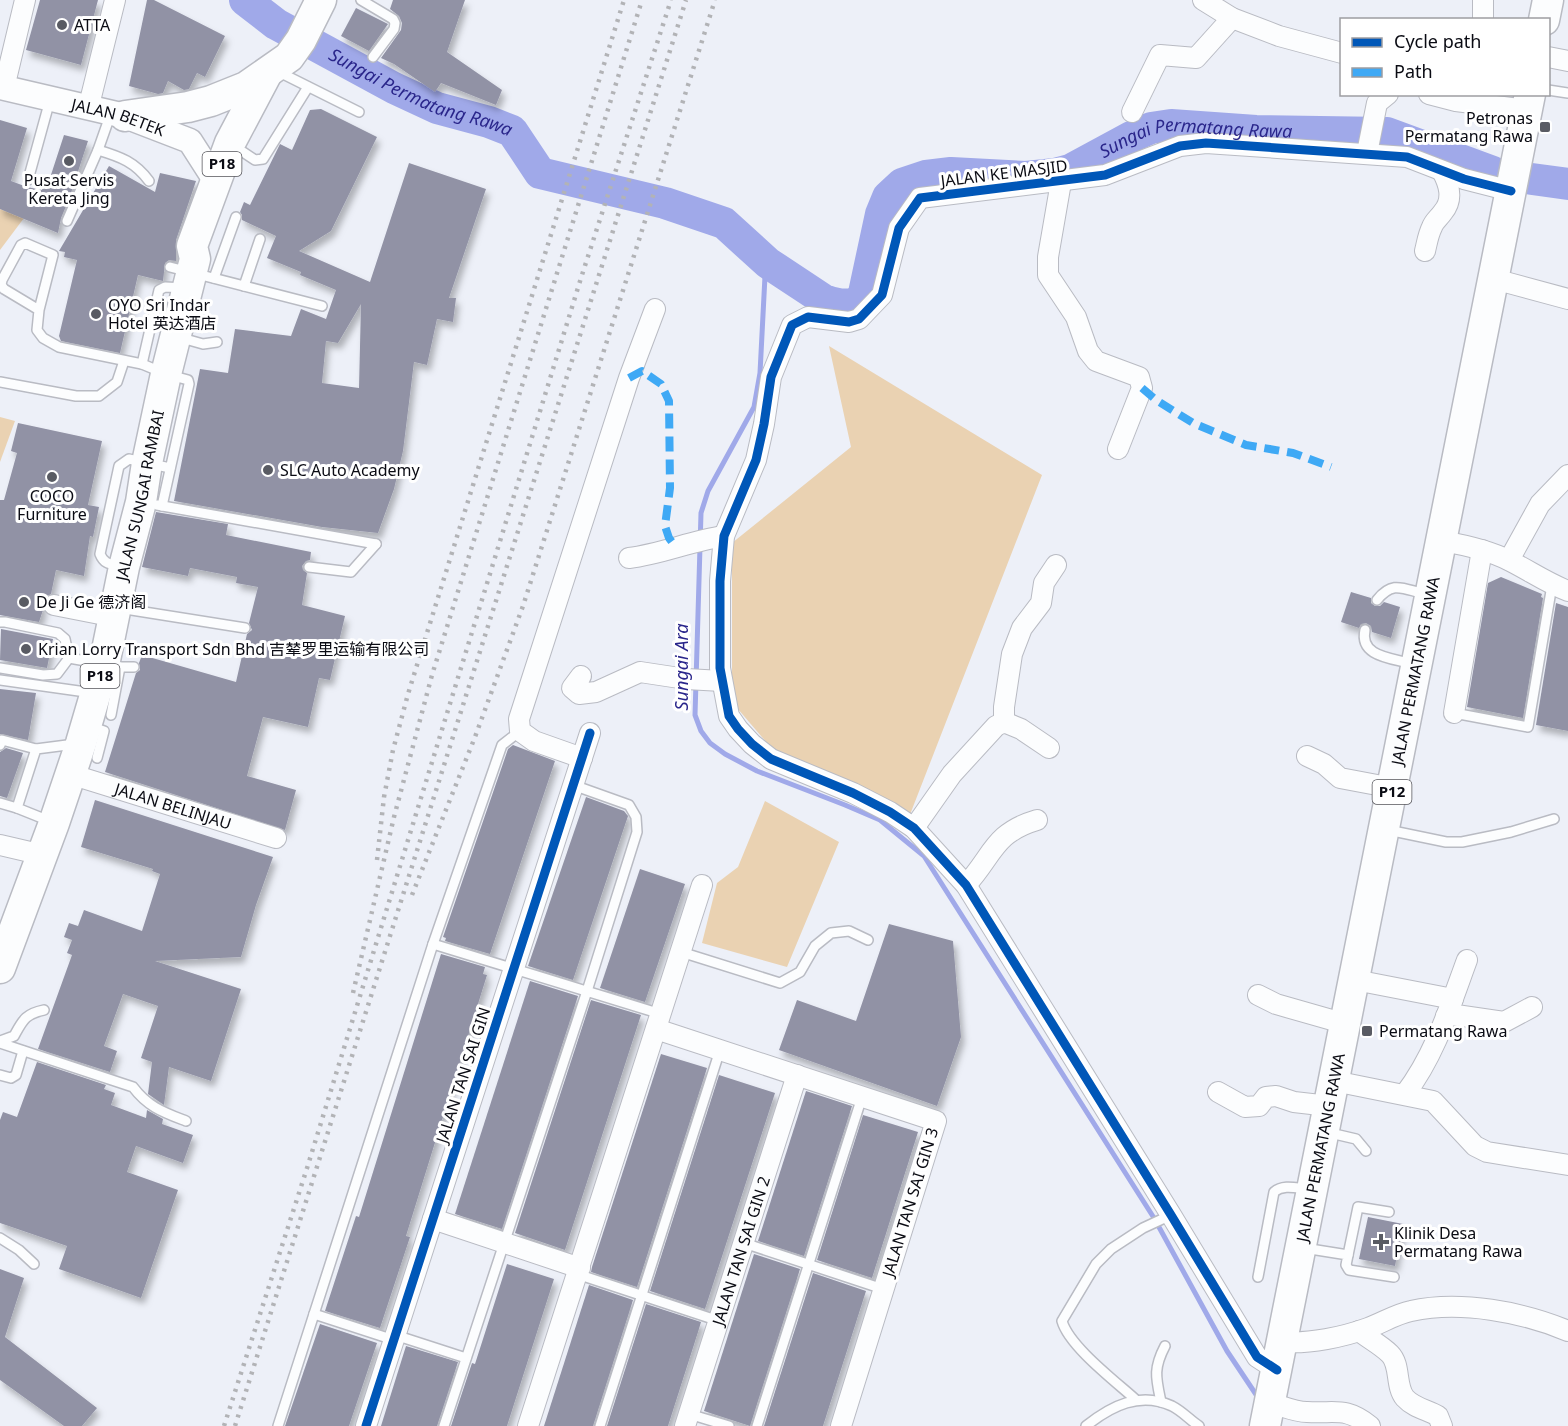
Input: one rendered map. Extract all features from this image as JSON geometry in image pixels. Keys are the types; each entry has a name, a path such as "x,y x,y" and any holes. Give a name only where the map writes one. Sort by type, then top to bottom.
{"main road":[{"path":"1544,18 1548,0"},
{"name":"P18","path":"288,69 316,12"},
{"path":"108,113 188,107 211,101 288,69"},
{"name":"JALAN SUNGAI RAMBAI","path":"191,273 206,252 225,195 243,152 288,69"},
{"name":"JALAN SUNGAI RAMBAI","path":"0,968 43,855 70,774 94,727 112,666 116,612 124,567 151,504 159,466 154,369 176,337 191,273 192,246 230,143 288,69"},
{"name":"JALAN PERMATANG RAWA","path":"1268,1414 1528,102"}],"street":[{"path":"2,88 25,0"},
{"path":"108,113 115,0"},
{"path":"1203,0 1232,18 1280,36 1340,53"},
{"path":"1483,0 1483,18"},
{"path":"1132,112 1160,55 1196,58 1232,18"},
{"path":"1550,57 1568,61"},
{"name":"JALAN BETEK","path":"2,88 108,113 190,141 215,180"},
{"path":"1369,151 1377,103 1386,96"},
{"path":"1437,96 1456,101 1486,99 1528,102"},
{"name":"JALAN KE MASJID","path":"1280,1356 1257,1357 966,885 914,828 890,812 854,794 771,759 752,744 729,716 719,682 719,536 756,459 771,377 792,325 808,317 849,322 859,319 882,295 899,228 920,198 1105,175 1180,146 1206,143 1322,152 1369,151 1407,157 1442,171 1513,181"},
{"path":"1425,251 1431,228 1445,211 1450,193 1448,182 1442,171"},
{"path":"1061,182 1047,257 1048,275 1076,317 1088,351 1096,361 1139,378 1142,384 1118,450"},
{"path":"1494,279 1568,299"},
{"path":"582,758 534,741 520,731 519,719 629,378 655,309"},
{"path":"1509,560 1540,504 1568,475"},
{"path":"628,558 648,556 719,536"},
{"path":"1442,541 1482,550 1509,560 1560,588"},
{"path":"1454,713 1482,550"},
{"path":"1004,722 1012,654 1022,628 1041,603 1044,583 1056,565"},
{"path":"54,605 116,612"},
{"path":"581,676 573,688 579,694 596,692 640,672 719,682"},
{"path":"914,828 952,774 996,726 1004,722 1021,729 1049,748"},
{"name":"JALAN TAN SAI GIN","path":"366,1426 590,733"},
{"path":"1307,756 1324,764 1340,778 1393,788"},
{"name":"JALAN BELINJAU","path":"70,774 276,838"},
{"path":"966,885 996,844 1008,832 1037,820"},
{"path":"1,849 43,855"},
{"path":"528,1426 702,885"},
{"path":"1405,1094 1420,1075 1467,960"},
{"path":"1355,980 1449,1007 1456,1015 1504,1022 1532,1007"},
{"path":"1258,995 1276,1004 1346,1024"},
{"name":"JALAN TAN SAI GIN 3","path":"658,1022 720,1050 936,1121 841,1426"},
{"name":"JALAN TAN SAI GIN 2","path":"687,1420 797,1076"},
{"path":"1218,1092 1245,1107 1259,1106 1266,1097 1276,1096 1294,1102 1329,1106 1368,1089 1405,1094 1433,1101 1475,1146 1487,1152 1568,1165"},
{"path":"433,1219 579,1271"},
{"path":"1280,1356 1301,1342 1359,1331 1409,1311 1444,1306 1481,1309 1542,1320 1568,1331"},
{"path":"1359,1331 1391,1355 1397,1370 1400,1390 1405,1397 1414,1405 1438,1416 1442,1426"},
{"path":"1268,1414 1348,1412 1370,1426"}],"lane":[{"path":"361,0 393,19 395,23 394,29 373,57"},
{"path":"288,69 359,112"},
{"path":"1550,90 1568,93"},
{"path":"28,180 50,100"},
{"path":"67,221 98,150 108,113"},
{"path":"98,150 121,157 140,169 149,181"},
{"path":"39,310 1,285 21,245 26,243 53,255 39,310 37,330 43,338 59,347 154,369 159,290 191,273 236,217"},
{"path":"244,286 260,238"},
{"path":"191,273 322,306"},
{"path":"176,337 203,344 217,342"},
{"path":"0,382 76,396 99,396 117,382 124,362"},
{"path":"124,567 108,564 102,560 100,554 119,466 129,459 159,466"},
{"path":"151,504 376,544 351,572 309,567"},
{"path":"1377,600 1386,589 1396,587 1431,595"},
{"path":"1454,713 1528,727 1560,588"},
{"path":"116,612 245,628"},
{"path":"0,622 58,633 65,639 69,658 57,674 43,675 0,668"},
{"path":"1365,630 1363,639 1372,653 1417,666"},
{"path":"69,658 112,666 134,667"},
{"path":"0,680 94,727"},
{"path":"0,745 2,740 36,749 94,727"},
{"path":"278,1426 433,944 502,745 520,731"},
{"path":"17,808 36,749"},
{"path":"444,1426 587,991 637,831 636,816 629,805 573,785"},
{"path":"0,803 54,823"},
{"path":"1385,830 1446,842 1462,842 1511,832 1554,819"},
{"path":"681,952 780,983 800,972 815,946 831,933 849,931 868,940"},
{"path":"433,944 587,991 658,1022"},
{"path":"0,1042 14,1036 30,1013 44,1010"},
{"path":"0,1042 133,1087 150,1105 186,1121"},
{"path":"0,1075 10,1078 16,1075 23,1050"},
{"path":"600,1426 720,1050"},
{"path":"757,1426 862,1097"},
{"path":"1329,1106 1366,1151"},
{"path":"1258,1277 1274,1192 1278,1188 1285,1187 1313,1189"},
{"path":"1389,1212 1358,1208 1346,1265 1349,1270 1394,1277"},
{"path":"1135,1399 1087,1356 1064,1329 1062,1321 1096,1264 1111,1249 1143,1228 1169,1216"},
{"path":"0,1238 19,1250 34,1264"},
{"path":"744,1243 884,1289"},
{"path":"1301,1248 1348,1255"},
{"path":"579,1271 642,1296 719,1321"},
{"path":"314,1314 466,1359"},
{"path":"1161,1402 1156,1379 1156,1363 1165,1347"},
{"path":"1086,1426 1103,1413 1135,1399 1161,1402 1174,1407 1199,1426"},
{"path":"687,1420 729,1426"}],"shaded area":[{"path":"0,209 24,218 0,250"},
{"path":"829,346 1042,475 904,830 773,750 732,702 732,543 851,447"},
{"path":"0,417 15,421 0,462"},
{"path":"765,801 839,842 787,967 702,943 717,883 738,867"}],"water":[{"path":"230,0 261,0 288,14 275,36"}],"building":[{"name":"ATTA","path":"40,0 98,0 81,65 26,50"},
{"path":"147,0 154,0 225,36 205,77 197,73 189,89 184,90 168,81 163,93 158,94 129,86"},
{"path":"393,0 465,0 447,52 502,90 496,105 441,83 435,92 394,64 381,58 401,30 402,23 399,16 390,9"},
{"path":"356,8 388,24 369,51 341,36"},
{"path":"321,109 377,137 331,231 299,251 370,282 409,163 486,189 449,298 456,298 453,322 437,319 427,365 414,362 403,451 394,489 378,533 322,527 174,501 200,369 228,373 235,329 291,336 301,309 326,319 336,290 267,258 276,236 242,220 240,212 244,202 250,205 280,144 292,150 310,110","holes":["361,304 359,388 322,383 326,341 338,343"]},
{"name":"Pusat Servis Kereta Jing","path":"0,120 27,128 11,181 27,187 42,190 44,182 48,184 64,135 88,141 58,233 0,209"},
{"path":"109,166 155,192 160,173 196,181 176,240 176,261 169,260 165,263 163,281 138,275 120,353 61,341 59,336 77,260 64,257 65,252 59,251"},
{"name":"COCO Furniture","path":"18,423 102,441 88,505 99,507 93,537 90,536 84,576 56,570 51,594 42,602 43,610 39,622 0,615 0,500 4,500 17,453 11,451"},
{"path":"156,512 228,524 226,535 311,552 310,560 302,566 307,573 302,605 345,616 330,680 319,678 308,727 263,717 247,776 296,790 285,830 105,772 136,673 140,670 139,663 142,655 236,682 247,634 252,630 249,623 258,587 236,583 237,577 190,568 188,576 142,567"},
{"path":"1501,577 1542,594 1543,598 1523,718 1467,707 1488,583"},
{"path":"1351,592 1371,598 1371,603 1375,606 1380,606 1384,602 1400,607 1391,638 1372,632 1371,626 1366,623 1361,624 1359,628 1341,622"},
{"path":"1556,603 1568,607 1568,731 1536,725"},
{"name":"Krian Lorry Transport Sdn Bhd 吉辇罗里运输有限公司","path":"1,629 53,639 47,668 0,660"},
{"path":"0,689 36,693 28,740 0,734"},
{"path":"513,745 555,761 490,954 445,941 446,938 443,937 508,749"},
{"path":"6,748 23,753 7,798 0,796 0,752"},
{"path":"586,797 624,811 628,816 573,980 528,966"},
{"path":"95,800 273,857 241,957 155,961 241,989 211,1081 169,1067 164,1105 148,1094 152,1062 141,1058 158,1006 123,994 104,1046 117,1051 110,1072 38,1049 72,955 67,953 72,940 64,937 69,923 78,926 84,910 142,931 160,874 152,871 153,869 81,847"},
{"path":"640,869 685,884 645,1002 600,988"},
{"path":"889,924 953,941 961,1037 937,1106 779,1050 797,1000 856,1021"},
{"path":"441,954 485,967 483,974 487,975 406,1236 410,1237 380,1328 325,1311 356,1216 359,1217"},
{"path":"530,981 578,996 502,1229 455,1214"},
{"path":"591,1000 641,1015 565,1250 515,1233"},
{"path":"661,1054 707,1068 637,1287 591,1272"},
{"path":"37,1062 106,1085 104,1089 115,1093 111,1105 146,1118 147,1110 163,1119 162,1124 193,1135 183,1163 136,1146 127,1172 178,1190 141,1298 59,1269 67,1246 0,1223 0,1120 3,1112 17,1117"},
{"path":"719,1075 775,1093 705,1309 650,1291"},
{"path":"806,1091 852,1106 804,1256 758,1241"},
{"path":"863,1115 918,1132 872,1278 817,1260"},
{"name":"Klinik Desa Permatang Rawa","path":"1368,1217 1403,1224 1395,1266 1359,1259"},
{"path":"754,1254 800,1269 750,1426 704,1411"},
{"path":"507,1264 554,1279 507,1426 451,1426 472,1363 475,1364"},
{"path":"0,1269 24,1278 5,1337 97,1408 82,1426 64,1426 0,1380"},
{"path":"813,1273 866,1291 823,1426 764,1426"},
{"path":"589,1285 633,1300 593,1426 544,1426"},
{"path":"646,1304 701,1322 668,1426 607,1426"},
{"path":"320,1324 377,1343 349,1426 285,1426"},
{"path":"406,1346 458,1362 437,1426 381,1426"}],"waterway":[{"name":"Sungai Permatang Rawa","path":"245,0 276,24 394,88 437,108 489,122 512,131 540,173 665,203 724,223 768,263 824,300 837,304 859,302 864,293 881,214 888,197 902,184 926,176 951,173 1026,177 1055,174 1070,170 1151,128 1171,125 1256,131 1387,133 1493,172"},
{"name":"Sungai Permatang Rawa","path":"1532,179 1568,184"},
{"name":"Sungai Ara","path":"768,263 765,276 760,373 754,407 708,491 701,513 695,715 701,731 710,743 725,754 757,771 880,820 924,856 1154,1218 1227,1351 1259,1399"}],"railway":[{"path":"377,860 384,797 393,750 408,694 624,0"},
{"path":"353,993 394,817 432,675 642,0"},
{"path":"224,1426 308,1165 581,278 671,0"},
{"path":"235,1426 686,0"},
{"path":"412,895 475,737 523,606 715,0"}],"marked path":[{"path":"629,378 642,371 661,384 669,401 670,488 665,526 675,546"},
{"path":"1142,388 1156,400 1193,423 1246,445 1293,453 1331,467"}],"cycle path":[{"path":"1277,1370 1257,1357 966,885 914,828 890,812 853,793 771,759 752,744 729,716 720,668 720,581 724,536 756,460 771,377 792,325 808,317 849,322 859,319 882,295 899,228 920,198 1105,175 1180,146 1206,143 1407,157 1464,179 1511,191"},
{"path":"366,1426 590,733"}],"place":[{"name":"ATTA","path":"62,25"},
{"name":"Petronas Permatang Rawa","path":"1545,127"},
{"name":"Pusat Servis Kereta Jing","path":"69,161"},
{"name":"OYO Sri Indar Hotel 英达酒店","path":"96,314"},
{"name":"SLC Auto Academy","path":"268,470"},
{"name":"COCO Furniture","path":"52,477"},
{"name":"De Ji Ge 德济阁","path":"24,602"},
{"name":"Krian Lorry Transport Sdn Bhd 吉辇罗里运输有限公司","path":"26,649"},
{"name":"Permatang Rawa","path":"1367,1031"},
{"name":"Klinik Desa Permatang Rawa","path":"1381,1242"}]}
